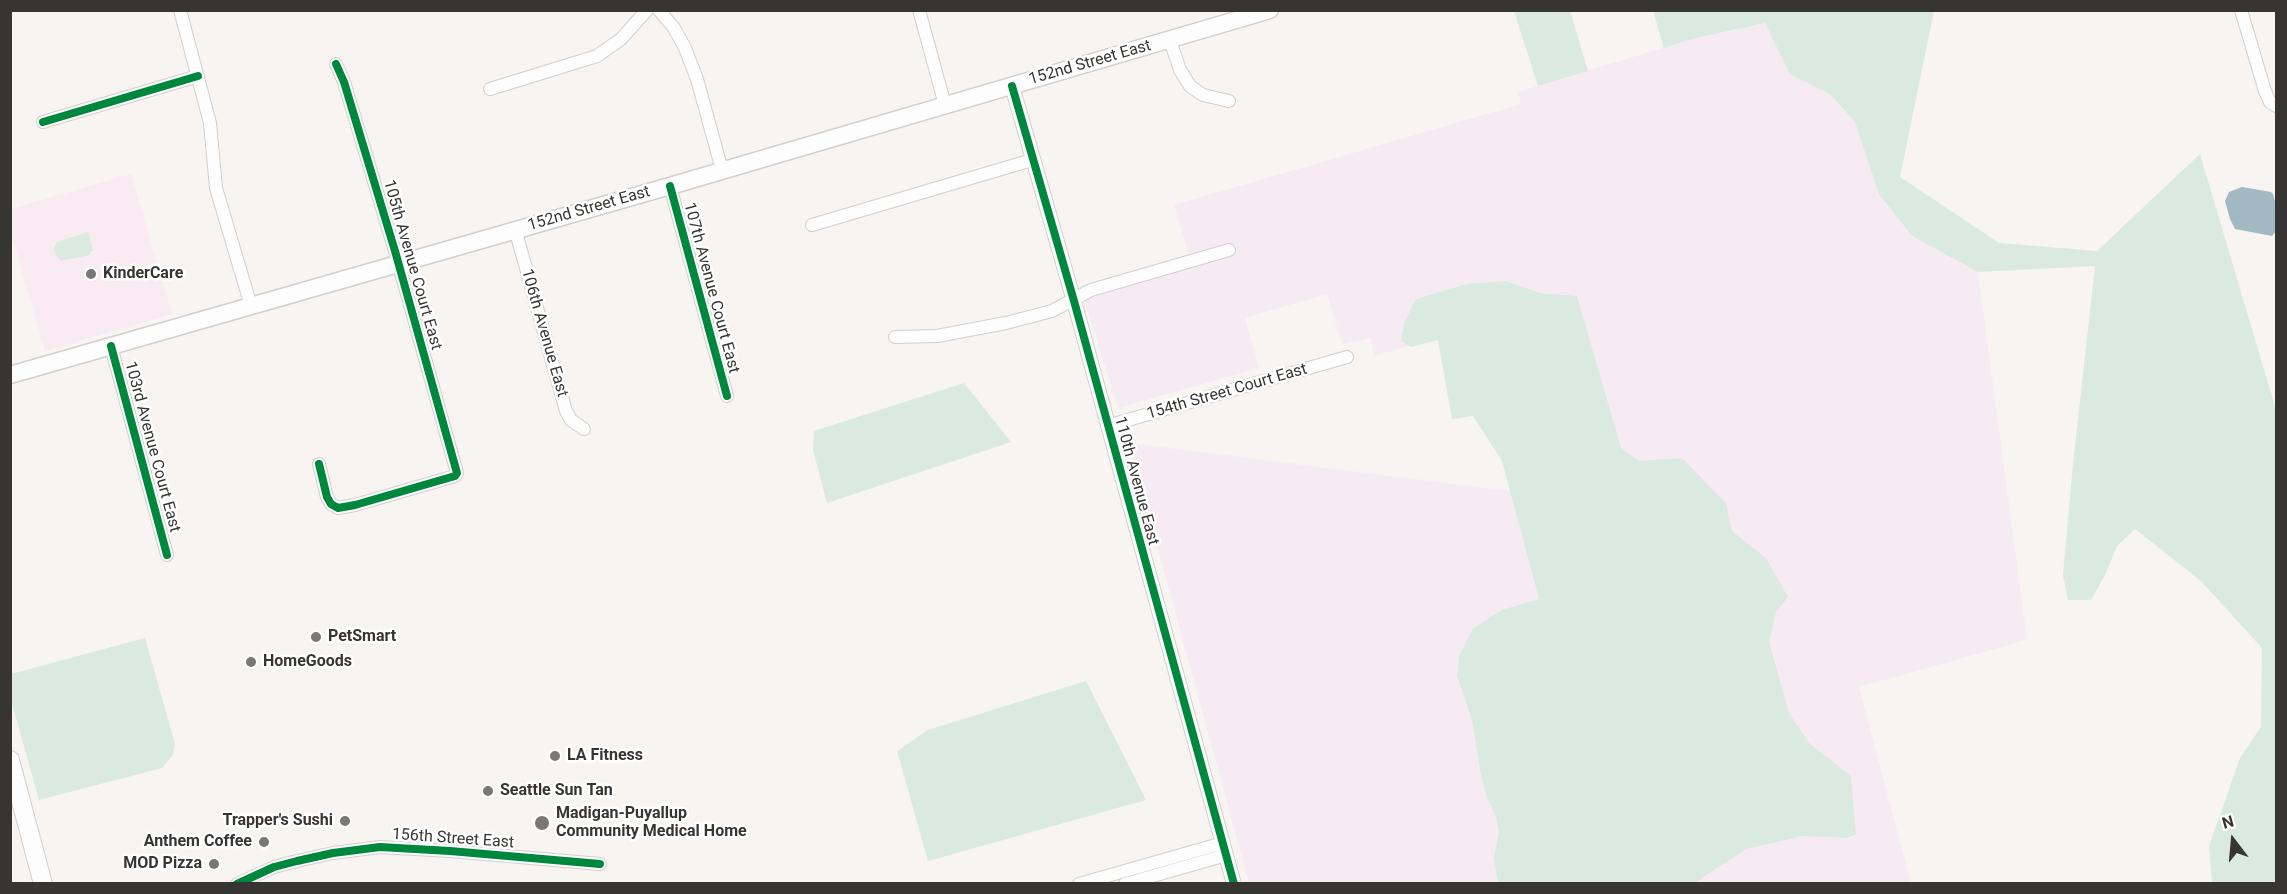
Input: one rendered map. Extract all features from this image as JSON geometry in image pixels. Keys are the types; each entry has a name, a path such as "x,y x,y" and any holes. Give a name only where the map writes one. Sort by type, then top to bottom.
{"main road":[{"name":"152nd Street East","path":"10,375 669,186 1270,10"},
{"path":"10,760 43,884"}],"street":[{"path":"180,10 210,123 216,188 251,306"},
{"path":"490,89 597,56 621,39 647,10"},
{"path":"659,10 674,28 685,48 697,79 722,170"},
{"path":"919,10 945,105"},
{"path":"2241,10 2265,91 2275,106"},
{"path":"1170,40 1180,70 1190,86 1203,95 1229,101"},
{"name":"105th Avenue Court East","path":"319,464 327,497 331,504 338,508 355,506 455,476 456,466 344,82 336,64"},
{"path":"43,122 198,76"},
{"name":"110th Avenue East","path":"1012,86 1074,301 1234,884"},
{"path":"812,225 1032,160"},
{"name":"107th Avenue Court East","path":"669,186 727,396"},
{"name":"106th Avenue East","path":"515,229 566,411 571,420 584,429"},
{"path":"895,337 937,336 969,332 1052,311 1091,290 1228,250"},
{"name":"103rd Avenue Court East","path":"111,346 167,555"},
{"name":"154th Street Court East","path":"1107,426 1347,357"},
{"name":"156th Street East","path":"237,884 274,867 368,848 450,850 600,864"},
{"path":"1079,884 1224,849"},
{"path":"1125,884 1224,849"}],"shaded area":[{"path":"1514,11 1570,11 1588,71 1538,86"},
{"path":"1653,11 1934,11 1900,177 1999,243 2097,251 2200,154 2276,410 2276,883 2212,883 2209,846 2240,758 2261,727 2262,648 2201,581 2135,529 2117,546 2091,600 2068,600 2063,575 2095,266 1978,272 1912,236 1879,194 1855,122 1830,94 1790,74 1765,23 1692,39 1664,48"},
{"path":"1765,23 1855,122 1879,194 1978,272 2027,640 1859,687 1911,883 1249,883 1129,443 1510,491 1605,842 1795,791 1465,330 1374,356 1371,338 1342,344 1327,294 1245,318 1259,368 1118,408 1080,286 1189,255 1174,205 1521,104 1518,92 1692,39"},
{"name":"KinderCare","path":"131,174 172,314 45,351 11,233 11,209"},
{"path":"88,232 93,251 90,255 60,261 53,249 57,242"},
{"path":"1506,281 1540,293 1577,296 1621,448 1640,461 1682,458 1726,503 1732,531 1766,558 1788,597 1776,612 1769,642 1789,713 1809,743 1851,776 1856,834 1847,838 1803,836 1746,849 1696,883 1498,883 1494,858 1499,832 1496,816 1487,798 1481,775 1472,720 1457,676 1459,656 1473,629 1502,610 1539,599 1502,461 1473,416 1452,419 1438,340 1411,347 1401,341 1404,323 1416,299 1467,284"},
{"path":"964,383 1011,442 827,503 813,450 814,431"},
{"path":"145,638 175,744 173,755 162,768 39,800 11,700 11,674"},
{"path":"1086,681 1146,800 928,861 897,751 928,730"}],"water":[{"path":"2242,187 2273,194 2276,205 2276,231 2272,236 2235,229 2225,201 2229,192"}],"cycle path":[{"path":"319,464 327,497 331,504 338,508 455,476 457,473 395,251 344,82 336,64"},
{"path":"43,122 198,76"},
{"path":"1012,86 1074,301 1234,884"},
{"path":"670,186 727,396"},
{"path":"111,346 167,555"},
{"path":"237,884 274,867 297,861 333,853 380,847 600,864"}],"place":[{"name":"KinderCare","path":"91,274"},
{"name":"PetSmart","path":"316,637"},
{"name":"HomeGoods","path":"251,662"},
{"name":"LA Fitness","path":"555,756"},
{"name":"Seattle Sun Tan","path":"488,791"},
{"name":"Trapper's Sushi","path":"345,821"},
{"name":"Madigan-Puyallup Community Medical Home","path":"542,823"},
{"name":"Anthem Coffee","path":"264,842"},
{"name":"MOD Pizza","path":"214,864"}]}
